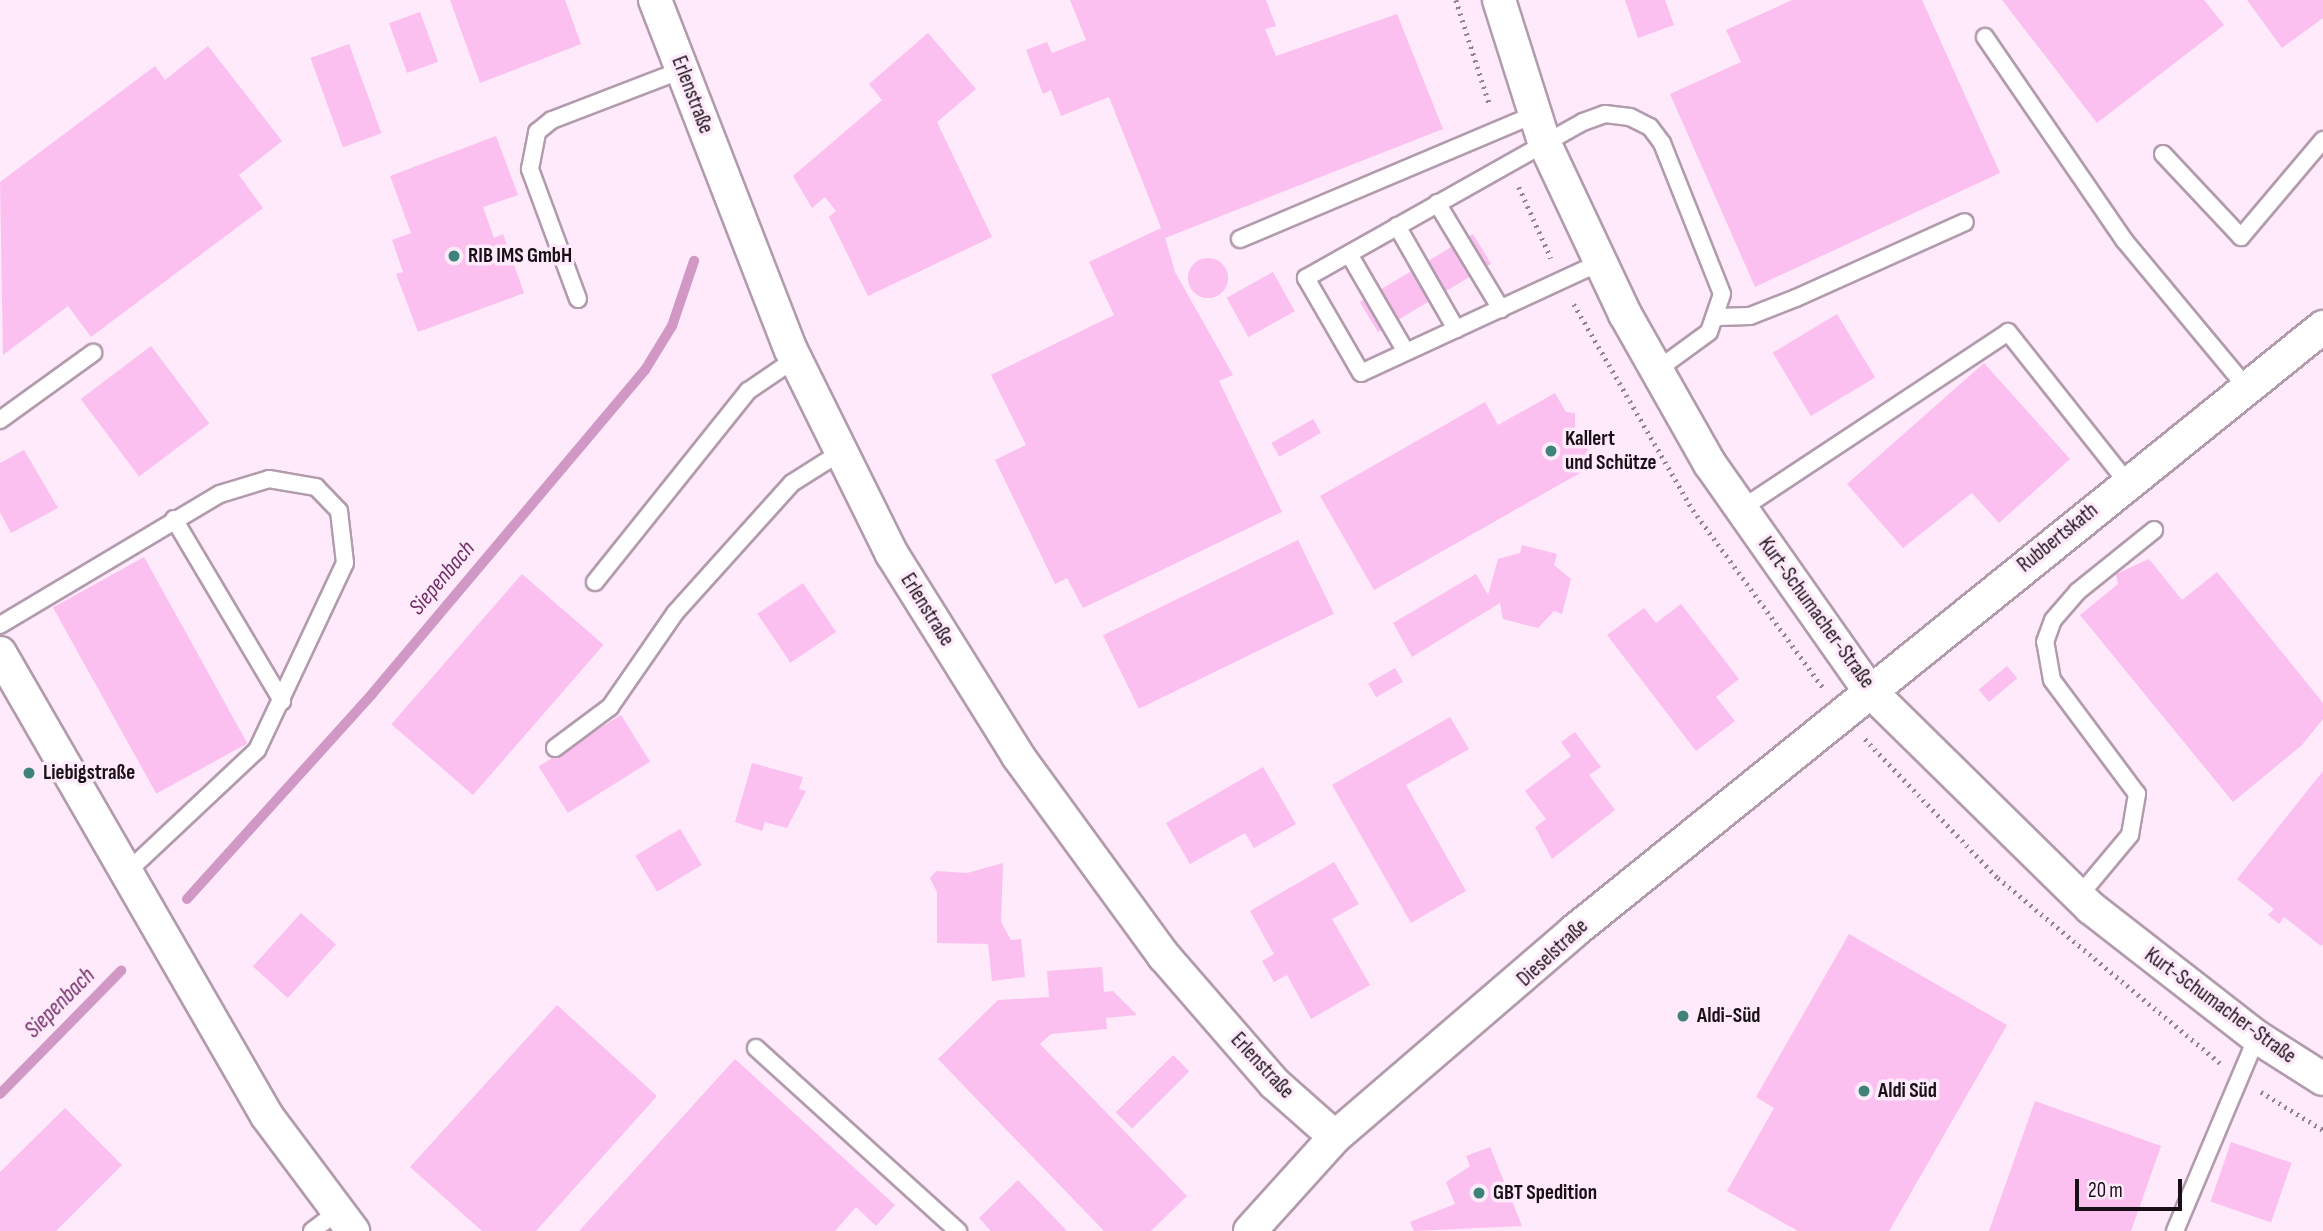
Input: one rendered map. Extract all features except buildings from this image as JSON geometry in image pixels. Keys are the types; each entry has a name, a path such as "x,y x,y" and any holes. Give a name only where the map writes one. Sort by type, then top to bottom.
{"street":[{"name":"Erlenstraße","path":"655,0 796,359 892,554 1018,756 1164,956 1274,1083 1335,1137"},
{"name":"Kurt-Schumacher-Straße","path":"1499,0 1540,128 1601,262 1657,370 1741,509 1869,690 2079,896 2257,1037 2323,1079"},
{"name":"Rubbertskath","path":"1869,690 2323,327"},
{"path":"0,653 125,874 334,1225"},
{"name":"Dieselstraße","path":"1250,1231 1335,1137 1869,690"}],"lane":[{"path":"1985,37 2124,240 2246,387"},
{"path":"578,299 530,169 537,132 552,120 682,70"},
{"path":"1240,239 1540,128 1605,114 1650,127 1711,257 1722,295 1718,317 1709,332 1657,370"},
{"path":"1540,128 1437,204 1306,278 1361,373 1601,262"},
{"path":"2163,154 2241,237 2323,140"},
{"path":"1437,204 1500,309"},
{"path":"1718,317 1750,316 1796,299 1965,222"},
{"path":"1397,226 1456,329"},
{"path":"1349,254 1406,352"},
{"path":"1741,509 2008,332 2127,482"},
{"path":"0,420 93,353"},
{"path":"595,582 748,391 796,359"},
{"path":"555,748 610,707 675,613 792,483 841,452"},
{"path":"0,625 220,494 269,479 316,488 339,511 345,564 282,701 242,768 125,874"},
{"path":"174,519 282,701"},
{"path":"2079,896 2130,835 2137,794 2052,680 2045,642 2053,620 2077,592 2154,530"},
{"path":"2175,1231 2257,1037"},
{"path":"756,1048 958,1231"}],"waterway":[{"name":"Siepenbach","path":"187,899 372,694 645,370 672,326 694,261"},
{"name":"Siepenbach","path":"0,1094 121,971"}],"place":[{"name":"RIB IMS GmbH","path":"454,256"},
{"name":"Kallert und Schütze","path":"1551,451"},
{"name":"Liebigstraße","path":"29,773"},
{"name":"Aldi-Süd","path":"1683,1016"},
{"name":"Aldi Süd","path":"1864,1091"},
{"name":"GBT Spedition","path":"1479,1193"}]}
